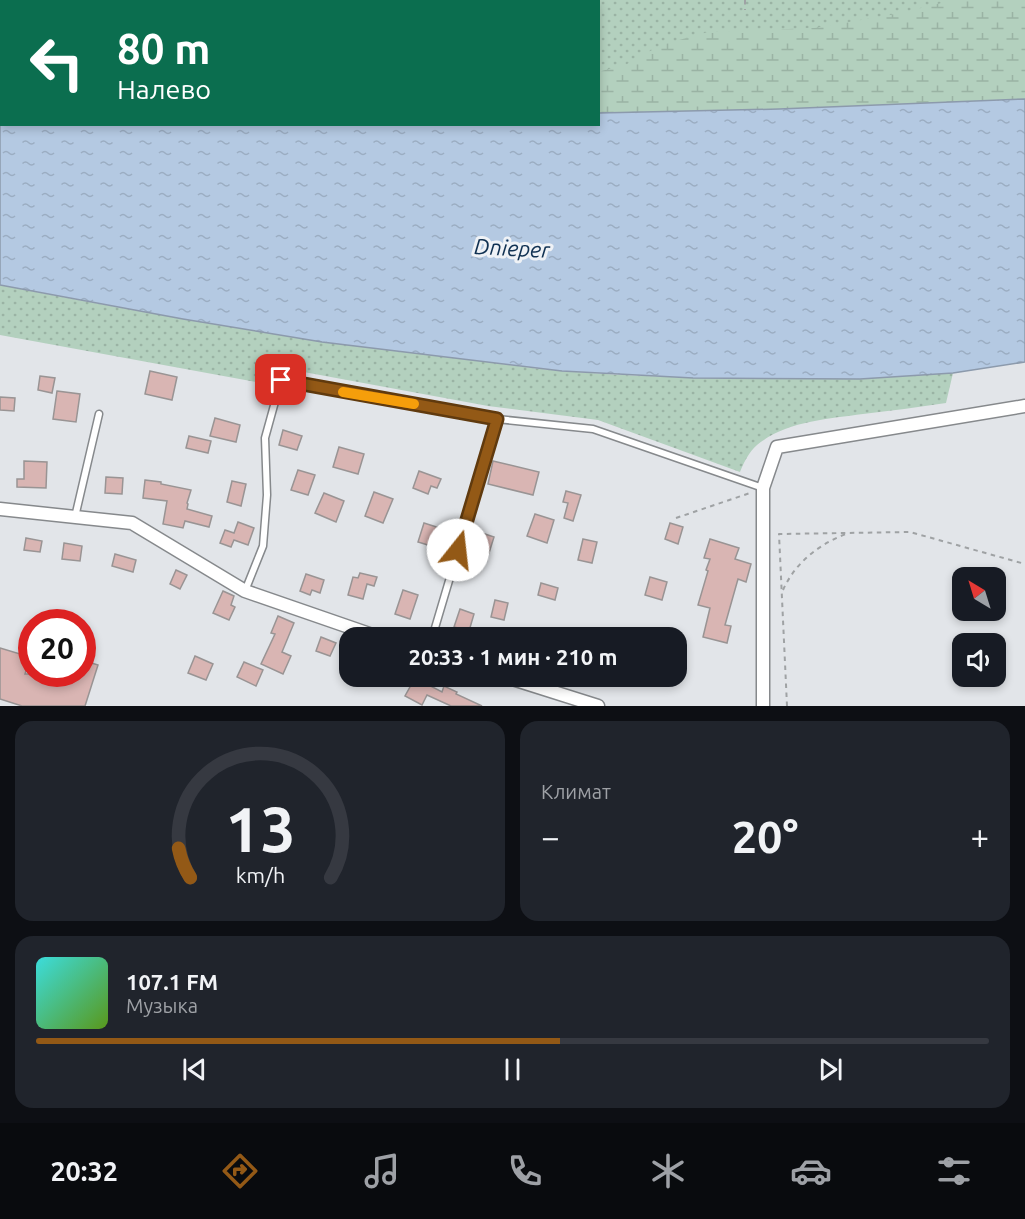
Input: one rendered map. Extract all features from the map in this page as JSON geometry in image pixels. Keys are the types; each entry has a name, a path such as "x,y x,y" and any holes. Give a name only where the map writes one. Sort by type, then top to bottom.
{"street":[{"path":"763,706 762,488 777,447 1025,406"},
{"path":"0,509 132,523 245,591 349,627"},
{"path":"538,687 598,706"}],"lane":[{"path":"245,591 263,546 267,495 265,438 281,380 497,419 593,429 762,488"},
{"path":"75,517 99,414"},
{"path":"435,627 497,419"}],"path":[{"path":"745,0 745,10"},
{"path":"676,518 762,488"},
{"path":"787,706 779,534 910,532 1025,564"},
{"path":"782,593 789,578 805,559 833,539 848,533"}],"green space":[{"path":"600,0 1025,0 1025,99 779,109 600,113"},
{"path":"954,0 1025,0 1025,99 779,109 600,113 600,71 627,64 661,45 708,32 814,28 896,14"},
{"path":"0,285 276,334 562,371 660,377 758,379 953,373 946,403 808,422 794,426 768,437 757,445 747,457 740,472 598,420 488,406 282,368 262,383 0,335"}],"water":[{"name":"Dnieper","path":"1025,99 1025,362 953,373 860,379 693,378 562,371 322,342 0,285 0,126 600,126 600,113 779,109"}],"building":[{"path":"150,371 177,377 172,400 145,394"},
{"path":"40,376 55,378 52,393 38,390"},
{"path":"57,391 80,394 76,422 53,419"},
{"path":"0,397 15,398 14,411 0,410"},
{"path":"215,418 240,425 236,442 210,436"},
{"path":"283,430 302,436 297,450 279,445"},
{"path":"189,436 211,441 208,453 186,448"},
{"path":"339,447 364,454 358,474 333,467"},
{"path":"24,461 47,462 46,488 17,487 17,479 24,479"},
{"path":"493,461 539,472 533,495 488,484"},
{"path":"298,470 315,475 308,495 291,490"},
{"path":"419,471 441,479 437,488 431,486 428,494 413,488"},
{"path":"106,477 123,478 122,494 105,493"},
{"path":"145,480 191,490 187,509 212,516 209,527 185,521 183,528 163,524 167,501 143,498"},
{"path":"232,481 246,484 241,506 227,502"},
{"path":"566,491 581,495 573,521 564,518 568,503 563,502"},
{"path":"374,492 393,499 383,523 365,516"},
{"path":"324,493 344,501 336,522 315,513"},
{"path":"535,514 554,520 547,543 527,536"},
{"path":"238,522 254,528 248,545 234,540 231,547 220,543 225,530 234,533"},
{"path":"424,523 446,530 441,549 418,542"},
{"path":"670,523 683,527 678,544 665,539"},
{"path":"482,533 494,537 489,553 477,549"},
{"path":"26,538 42,541 40,552 24,550"},
{"path":"583,539 597,542 592,563 578,560"},
{"path":"710,539 739,548 735,559 751,564 746,582 738,579 725,625 731,626 727,643 703,637 710,608 698,605 708,571 706,570 710,559 704,558"},
{"path":"64,543 82,546 80,561 62,559"},
{"path":"115,554 136,560 133,572 112,566"},
{"path":"176,570 187,575 180,589 170,584"},
{"path":"360,573 377,577 374,586 367,584 363,599 348,595 353,577 358,578"},
{"path":"306,574 324,580 320,593 312,590 310,595 300,591"},
{"path":"650,577 667,582 662,600 645,595"},
{"path":"541,583 558,588 555,600 538,595"},
{"path":"403,590 418,595 410,619 395,614"},
{"path":"223,591 234,596 231,605 235,607 229,620 213,613"},
{"path":"495,600 508,603 504,620 491,617"},
{"path":"460,609 474,614 470,627 454,627"},
{"path":"278,616 294,623 282,652 291,656 283,674 261,664 275,634 271,633"},
{"path":"321,637 336,643 330,656 316,651"},
{"path":"0,648 18,653 18,687 91,687 85,706 22,706 0,699"},
{"path":"195,656 213,664 206,680 188,673"},
{"path":"244,662 263,670 256,686 237,677"},
{"path":"410,687 432,687 442,692 444,687 446,687 482,706 451,706 427,695 422,705 405,696"}],"slow traffic":[{"path":"343,392 414,404"}],"route":[{"path":"281,380 497,419 458,550"}]}
